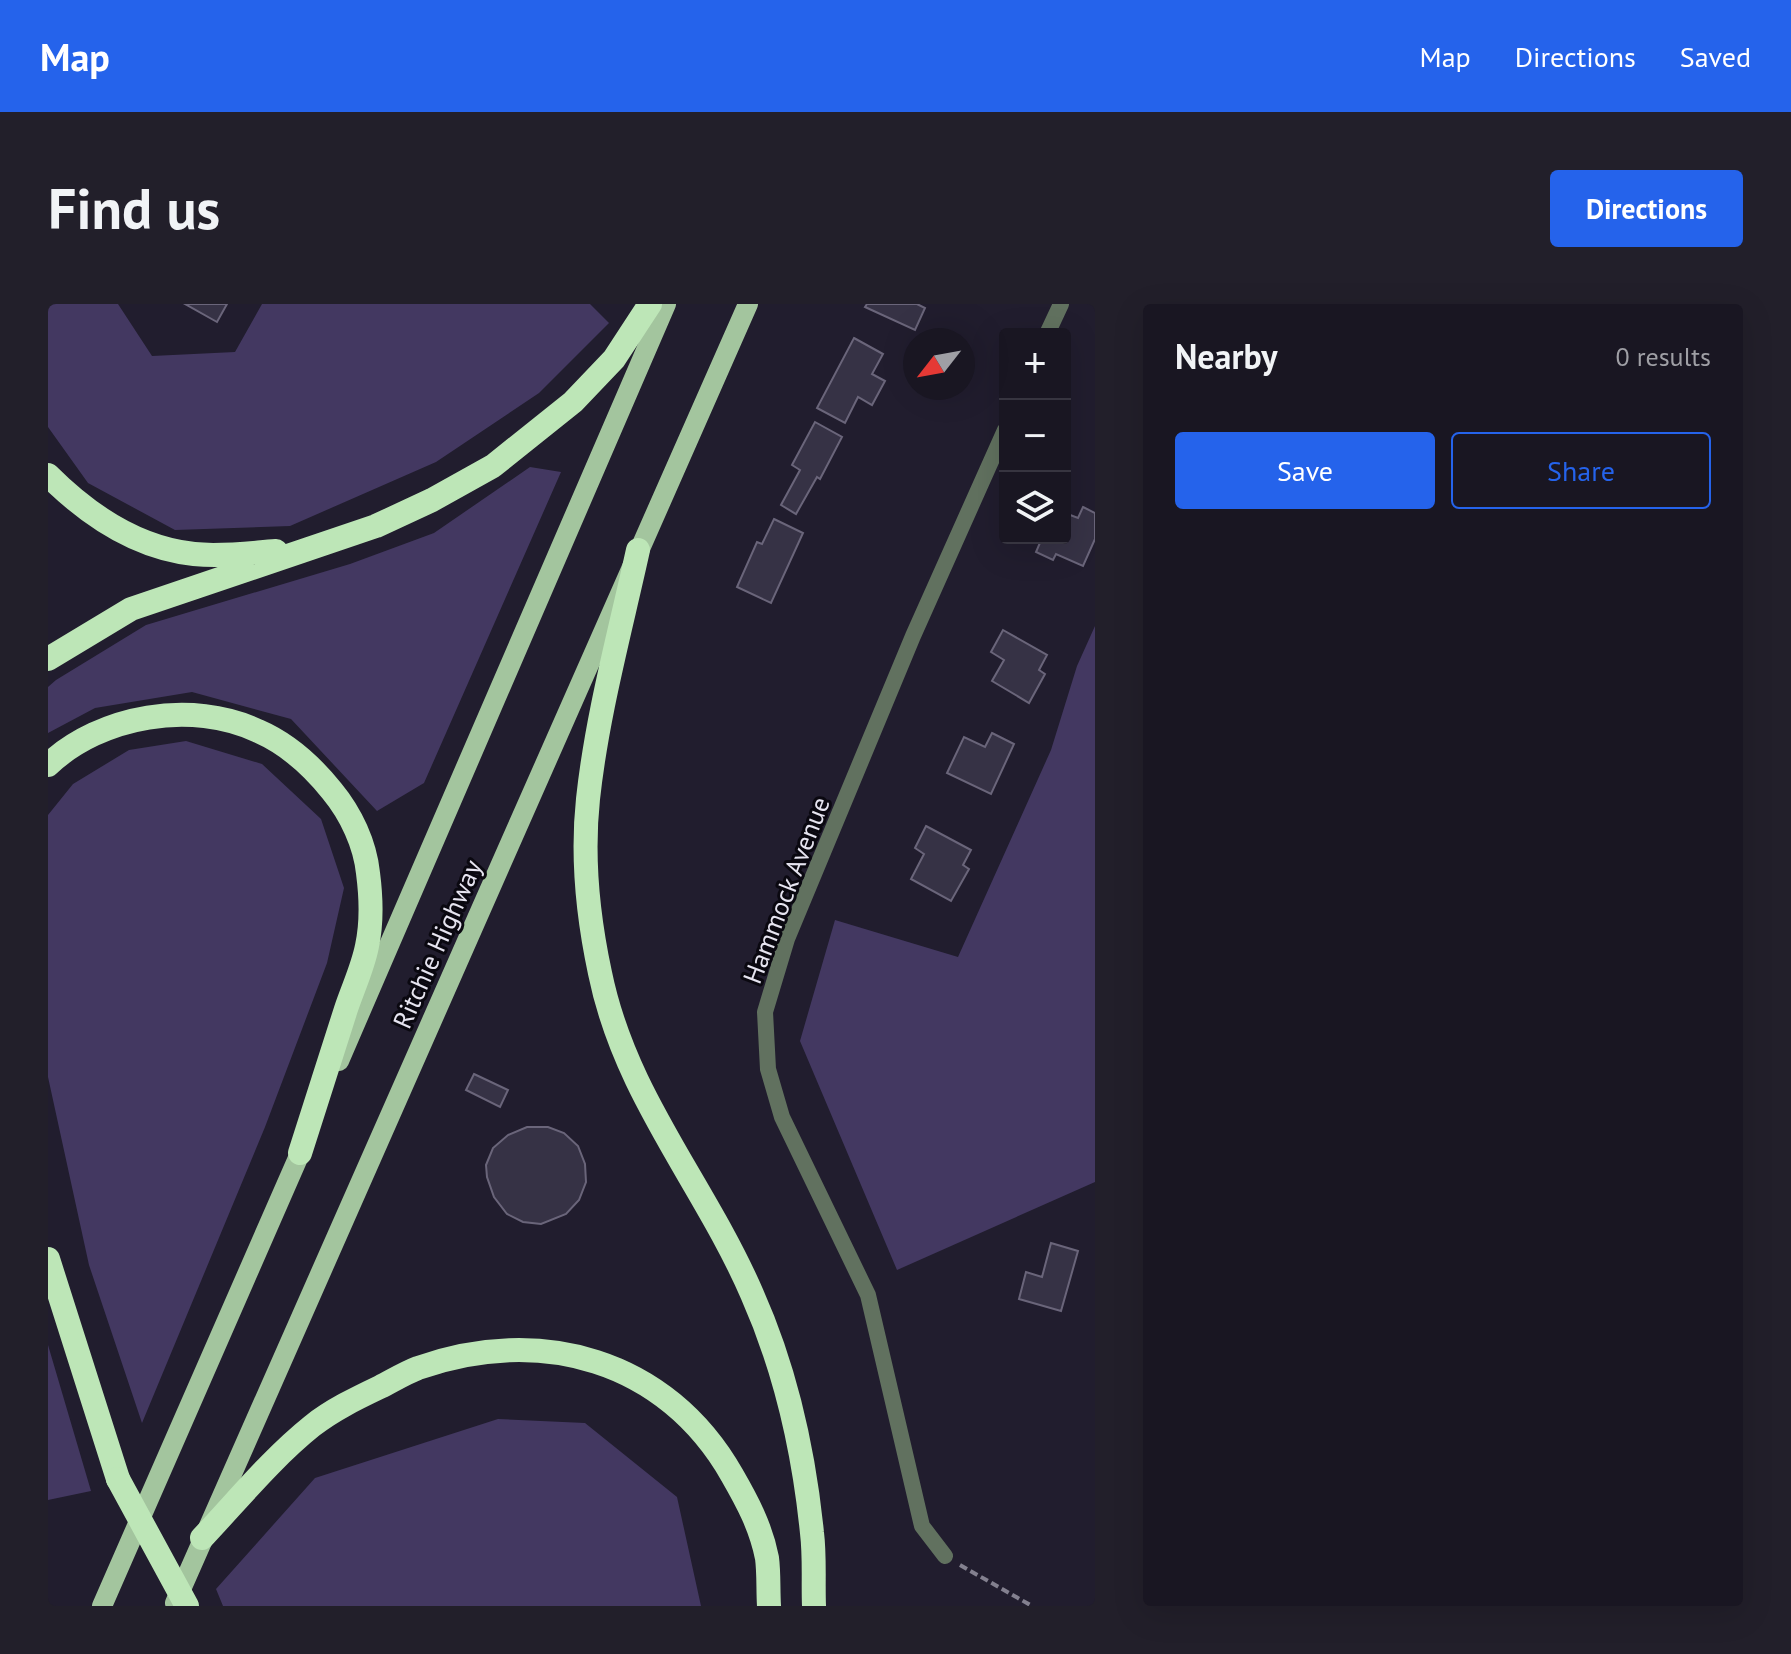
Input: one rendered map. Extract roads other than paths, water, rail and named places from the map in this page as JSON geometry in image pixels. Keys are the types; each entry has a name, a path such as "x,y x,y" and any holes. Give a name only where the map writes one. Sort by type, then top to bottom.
{"highway":[{"path":"48,659 131,609 376,526 493,466 537,434 573,402 614,359 650,304"},
{"path":"48,475 110,526 151,543 193,554 314,548"},
{"path":"638,550 599,730 588,800 587,861 597,958 615,1029 634,1078 752,1294 776,1359 800,1446 813,1536 814,1606"},
{"path":"48,765 91,736 122,723 159,715 191,715 226,720 257,730 287,747 315,769 340,801 358,834 368,870 368,945 300,1153"},
{"path":"48,1259 118,1479 171,1606"},
{"path":"202,1538 313,1425 355,1399 417,1368 474,1353 530,1349 587,1357 639,1380 688,1414 723,1459 753,1511 767,1558 769,1606"},
{"path":"118,1479 187,1606"}],"main road":[{"name":"Ritchie Highway","path":"102,1606 666,304"},
{"name":"Ritchie Highway","path":"171,1606 748,304"}],"street":[{"path":"1050,328 1061,304"},
{"name":"Hammock Avenue","path":"945,1556 922,1526 868,1295 782,1117 768,1069 765,1012 787,939 913,636 999,443"}]}
